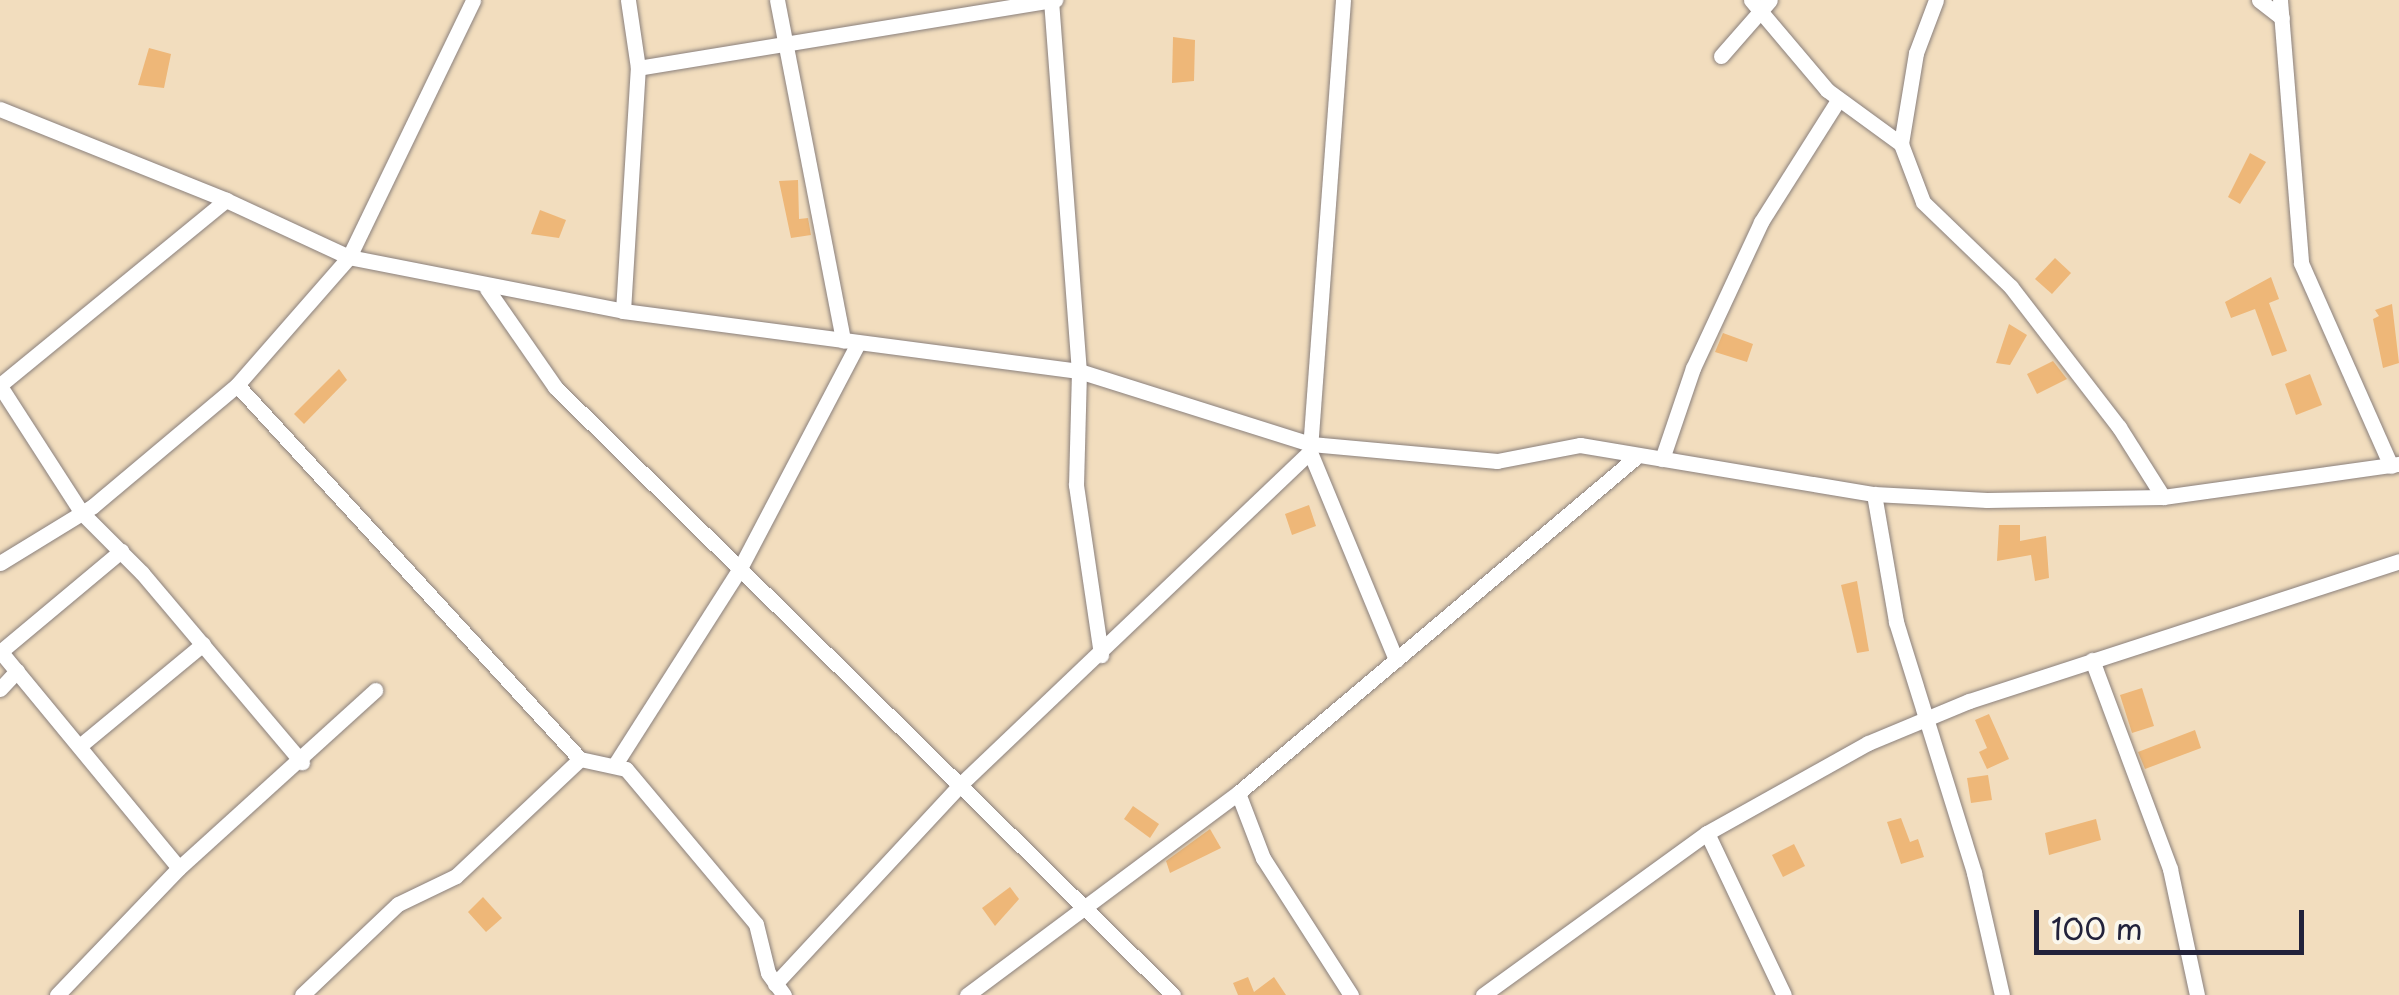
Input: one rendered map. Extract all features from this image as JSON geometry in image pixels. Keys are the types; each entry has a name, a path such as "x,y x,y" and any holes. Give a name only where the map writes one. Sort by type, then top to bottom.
{"street":[{"path":"0,563 82,512 236,385 348,257 473,0"},
{"path":"623,311 638,68 628,0"},
{"path":"616,764 740,568 851,342 782,45 777,0"},
{"path":"638,68 1052,0 1079,371 1076,484 1101,654"},
{"path":"1343,0 1311,448 1396,660"},
{"path":"1900,144 1916,53 1936,0"},
{"path":"2259,0 2282,18"},
{"path":"0,109 226,200 348,257 486,289 623,311 1079,371 1311,448 1497,461 1580,446 1874,494 2044,501 2164,496 2395,465 2300,258 2280,0"},
{"path":"1721,56 1761,3 1838,100 1900,144 1928,209 2011,287 2164,496"},
{"path":"1662,458 1693,368 1761,222 1838,100"},
{"path":"226,200 0,385 82,512 302,762"},
{"path":"486,289 555,387 962,782 1173,995"},
{"path":"236,385 580,759 616,764 756,924 780,990 962,782 1101,654 1311,448"},
{"path":"968,995 1082,903 1238,793 1635,458"},
{"path":"1874,494 1876,530 1924,720 1974,873 2002,995"},
{"path":"120,551 0,651 82,744 179,868"},
{"path":"1483,995 1707,834 1784,786 1924,720 2092,660 2399,561"},
{"path":"82,744 202,644"},
{"path":"2092,660 2170,869 2196,995"},
{"path":"0,689 17,671"},
{"path":"58,995 179,868 302,762 375,690"},
{"path":"302,995 398,904 456,876 580,759"},
{"path":"1238,793 1263,858 1350,995"},
{"path":"1707,834 1784,995"}],"building":[{"path":"1173,37 1195,40 1194,81 1172,83"},
{"path":"149,48 171,54 164,88 138,85"},
{"path":"2250,153 2266,162 2240,204 2228,197"},
{"path":"798,180 799,219 808,218 811,235 791,238 779,181"},
{"path":"540,210 566,220 559,238 531,234"},
{"path":"2055,258 2071,273 2052,294 2035,279"},
{"path":"2271,277 2279,299 2269,303 2287,351 2272,356 2255,309 2231,318 2225,302"},
{"path":"2392,304 2399,363 2383,368 2373,319 2379,316 2375,310"},
{"path":"2009,324 2027,335 2010,365 1996,363"},
{"path":"1723,333 1753,344 1747,362 1715,352"},
{"path":"2053,361 2067,379 2037,394 2027,374"},
{"path":"339,369 347,380 304,424 294,414"},
{"path":"2310,374 2322,405 2296,415 2285,384"},
{"path":"1309,505 1316,526 1292,535 1285,514"},
{"path":"1999,525 2020,525 2020,541 2046,536 2049,578 2035,581 2031,555 1997,561"},
{"path":"1857,581 1869,651 1857,653 1841,585"},
{"path":"2142,688 2154,726 2132,733 2120,695"},
{"path":"1989,714 2009,759 1987,769 1979,752 1987,748 1975,720"},
{"path":"2195,730 2201,748 2145,769 2138,752"},
{"path":"1988,775 1992,800 1971,803 1967,778"},
{"path":"1133,806 1159,824 1150,838 1124,819"},
{"path":"1901,818 1910,842 1918,839 1924,857 1901,864 1887,822"},
{"path":"2096,819 2101,840 2049,855 2045,833"},
{"path":"1210,829 1221,848 1170,873 1166,861"},
{"path":"1794,844 1805,866 1783,877 1772,855"},
{"path":"1010,887 1019,899 995,926 982,908"},
{"path":"483,897 502,918 486,932 468,912"},
{"path":"1248,977 1254,992 1274,977 1286,995 1238,995 1233,983"}]}
